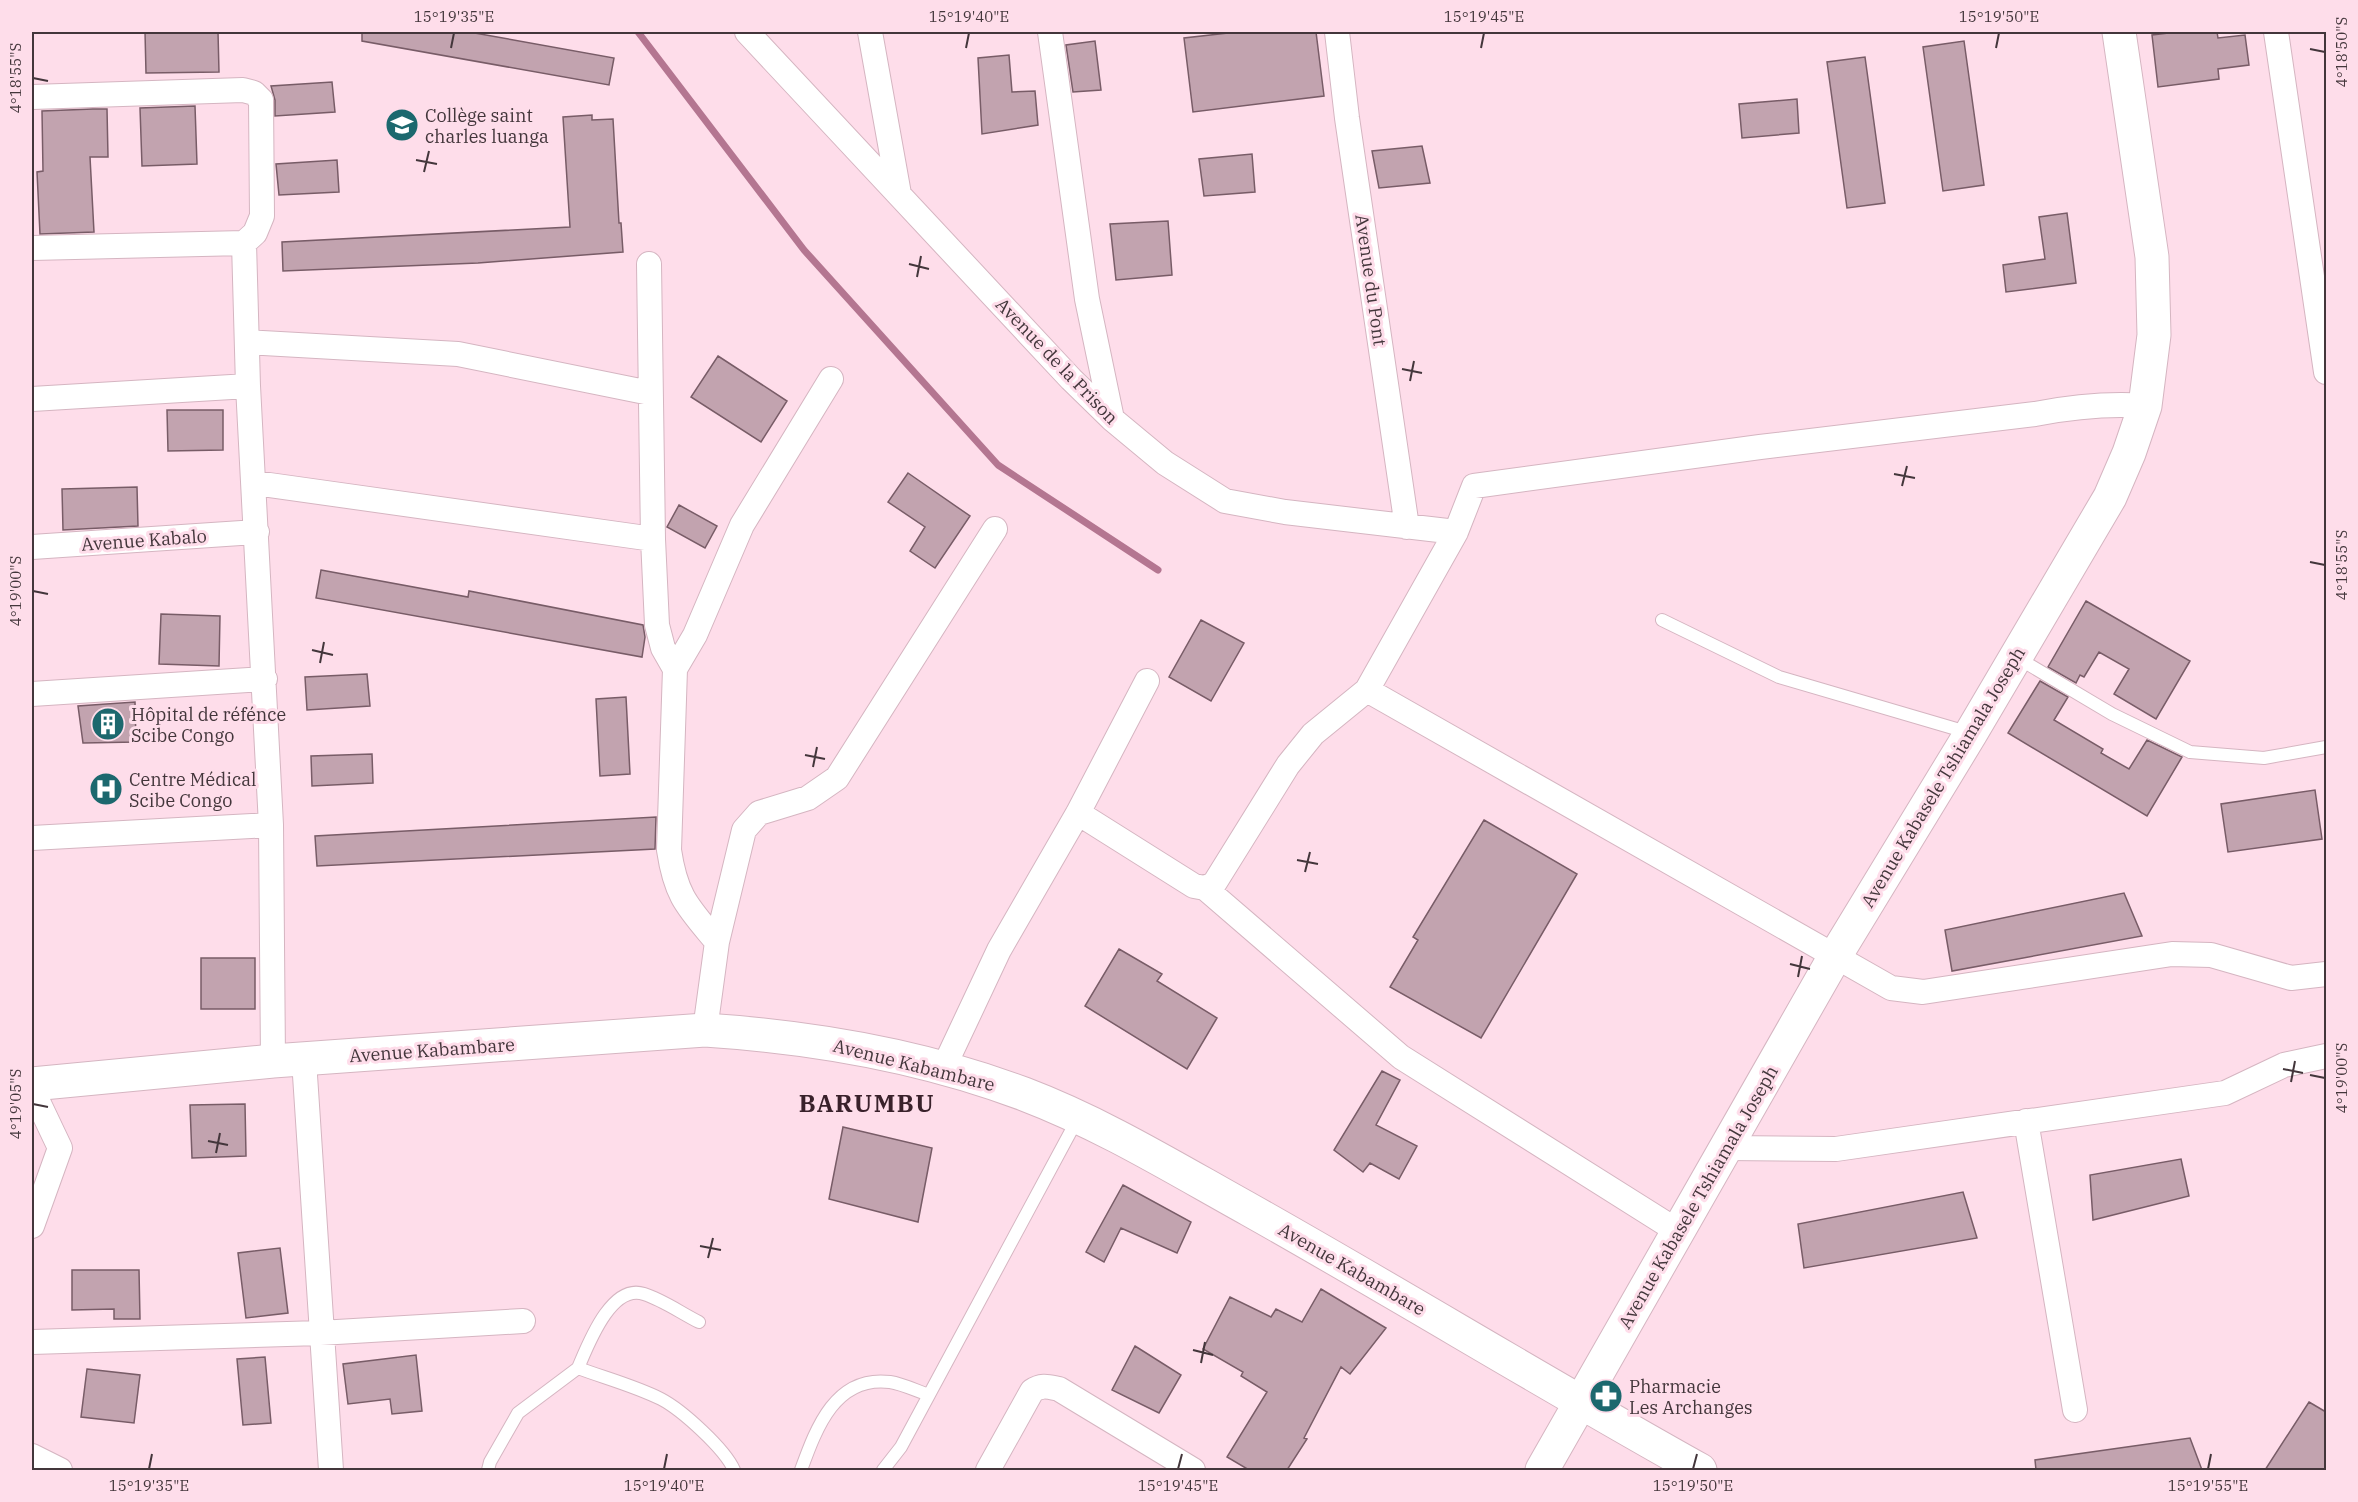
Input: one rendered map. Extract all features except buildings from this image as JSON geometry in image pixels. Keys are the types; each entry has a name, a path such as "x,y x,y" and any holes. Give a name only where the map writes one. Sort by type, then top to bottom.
{"main road":[{"name":"Avenue Kabasele Tshiamala Joseph","path":"1542,1470 1834,958 1971,733 2110,497 2129,453 2145,406 2154,335 2152,257 2120,32"},
{"name":"Avenue Kabambare","path":"32,1084 289,1060 705,1030 772,1035 825,1043 943,1069 1023,1094 1078,1117 1311,1244 1581,1404 1700,1470"}],"street":[{"name":"Avenue de la Prison","path":"747,32 1112,419 1165,463 1225,501 1285,512 1456,532"},
{"path":"870,32 899,194"},
{"path":"1050,32 1088,298 1112,419"},
{"name":"Avenue du Pont","path":"1337,32 1347,118 1407,527"},
{"path":"2276,32 2326,372"},
{"path":"32,97 243,90 254,93 261,100 262,216 255,233 244,243 32,248"},
{"path":"244,243 248,386 255,483 271,825 289,1060 320,1334 331,1470"},
{"path":"649,264 653,539 657,625 663,648 675,669"},
{"path":"247,342 458,354 650,393"},
{"path":"717,942 684,903 673,879 669,850 675,669 695,635 742,525 831,379"},
{"path":"32,399 248,386"},
{"path":"1204,888 1214,884 1300,749 1313,734 1366,690 1456,532 1474,486 2035,414 2080,406 2113,404 2145,406"},
{"path":"255,483 653,539"},
{"path":"705,1030 717,942 744,830 759,813 808,798 837,778 995,529"},
{"name":"Avenue Kabalo","path":"32,548 257,532"},
{"path":"32,694 265,679"},
{"path":"943,1069 999,950 1078,813 1147,681"},
{"path":"1366,690 1834,958 1891,988 1923,992 2172,954 2211,955 2291,978 2326,974"},
{"path":"1078,813 1194,886 1204,888 1401,1057 1679,1232"},
{"path":"32,838 271,825"},
{"path":"1726,1148 1836,1149 2226,1093 2284,1065 2326,1056"},
{"path":"32,1089 60,1148 32,1226"},
{"path":"2026,1121 2075,1410"},
{"path":"32,1342 320,1334 523,1321"},
{"path":"988,1470 1032,1391 1039,1386 1046,1386 1059,1389 1193,1470"},
{"path":"32,1456 60,1470"}],"lane":[{"path":"1662,620 1779,677 1971,733"},
{"path":"2015,656 2112,714 2190,752 2264,758 2326,747"},
{"path":"883,1470 901,1447 1078,1117"},
{"path":"488,1470 490,1462 518,1413 578,1368 591,1338 608,1310 623,1296 643,1293 699,1322"},
{"path":"578,1368 662,1400 706,1435 729,1458 734,1470"},
{"path":"801,1470 814,1433 835,1401 855,1384 889,1382 929,1395"}],"waterway":[{"path":"638,32 804,250 998,465 1158,570"}],"place":[{"name":"Collège saint charles luanga","path":"402,125"},
{"name":"Hôpital de réfénce Scibe Congo","path":"108,724"},
{"name":"Centre Médical Scibe Congo","path":"106,789"},
{"name":"Pharmacie Les Archanges","path":"1606,1396"}],"district":[{"name":"BARUMBU","path":"867,1103"}]}
